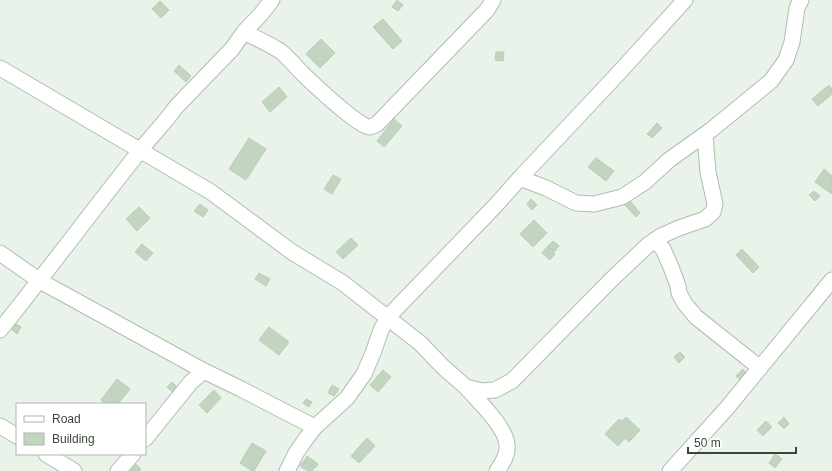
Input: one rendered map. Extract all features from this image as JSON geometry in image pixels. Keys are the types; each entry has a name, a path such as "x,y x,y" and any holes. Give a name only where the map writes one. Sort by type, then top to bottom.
{"street":[{"path":"0,330 40,281 140,150 176,107 232,49 244,32 272,0"},
{"path":"244,32 281,52 304,75 357,122 368,127 377,124 487,10 493,0"},
{"path":"287,471 296,453 315,427 347,398 364,374 374,353 381,330 388,318 496,205 685,0"},
{"path":"520,178 576,202 594,204 622,197 645,182 669,160 705,135 771,81 786,60 792,42 797,8 801,0"},
{"path":"0,68 210,192 292,252 344,283 420,343 443,367 466,387 500,426 507,446 505,458 497,471"},
{"path":"466,387 482,391 495,390 512,381 612,279 648,245 661,236 705,219 713,212 715,204 708,172 705,135"},
{"path":"655,240 663,249 678,286 679,293 685,304 696,317 760,368"},
{"path":"0,253 40,281 204,371 315,427"},
{"path":"670,471 727,408 832,280"},
{"path":"146,438 191,382 204,371"},
{"path":"0,426 16,435"},
{"path":"48,455 74,471"},
{"path":"118,471 132,455"}],"building":[{"path":"397,0 403,5 398,11 392,7"},
{"path":"160,1 169,10 161,18 152,9"},
{"path":"383,19 402,41 393,49 373,27"},
{"path":"321,39 335,53 320,68 306,54"},
{"path":"496,52 504,52 503,61 495,60"},
{"path":"179,65 191,76 186,82 174,71"},
{"path":"829,85 832,89 832,94 818,106 812,99"},
{"path":"279,87 287,97 270,112 262,102"},
{"path":"394,119 402,126 384,147 377,141"},
{"path":"657,123 662,128 652,138 647,134"},
{"path":"249,138 266,149 246,180 229,169"},
{"path":"596,158 614,171 606,181 588,167"},
{"path":"824,169 832,176 832,194 815,182"},
{"path":"333,175 341,179 332,194 324,189"},
{"path":"814,191 820,196 815,201 809,195"},
{"path":"531,199 537,205 532,210 527,204"},
{"path":"630,201 640,213 636,217 625,205"},
{"path":"200,204 208,210 203,217 194,211"},
{"path":"139,207 150,218 137,231 126,219"},
{"path":"534,220 547,233 533,247 520,234"},
{"path":"351,238 358,245 343,259 336,252"},
{"path":"553,241 559,246 555,251 548,246"},
{"path":"142,244 153,253 146,261 135,252"},
{"path":"548,246 555,251 553,253 555,254 550,260 542,253"},
{"path":"742,249 759,267 753,273 736,255"},
{"path":"259,273 270,279 266,286 255,279"},
{"path":"16,324 21,327 17,334 12,330"},
{"path":"269,327 289,342 279,355 259,340"},
{"path":"680,352 685,357 679,363 674,357"},
{"path":"743,369 747,374 740,380 736,376"},
{"path":"383,370 391,377 378,392 370,385"},
{"path":"117,379 130,389 119,403 104,403 101,400"},
{"path":"172,382 179,389 175,394 167,387"},
{"path":"332,385 339,389 334,396 328,393"},
{"path":"214,390 221,398 207,413 199,405"},
{"path":"306,399 312,402 309,407 303,403"},
{"path":"626,417 640,430 629,442 625,438 618,446 605,434 619,419 622,421"},
{"path":"784,417 789,424 784,429 778,423"},
{"path":"766,421 772,427 763,436 757,430"},
{"path":"367,438 375,446 359,463 351,456"},
{"path":"252,443 266,451 254,471 240,463"},
{"path":"775,454 782,459 775,468 769,463"},
{"path":"307,456 318,464 315,468 304,461"},
{"path":"303,461 314,468 312,471 308,471 300,466"},
{"path":"136,464 141,469 139,471 130,471"}]}
